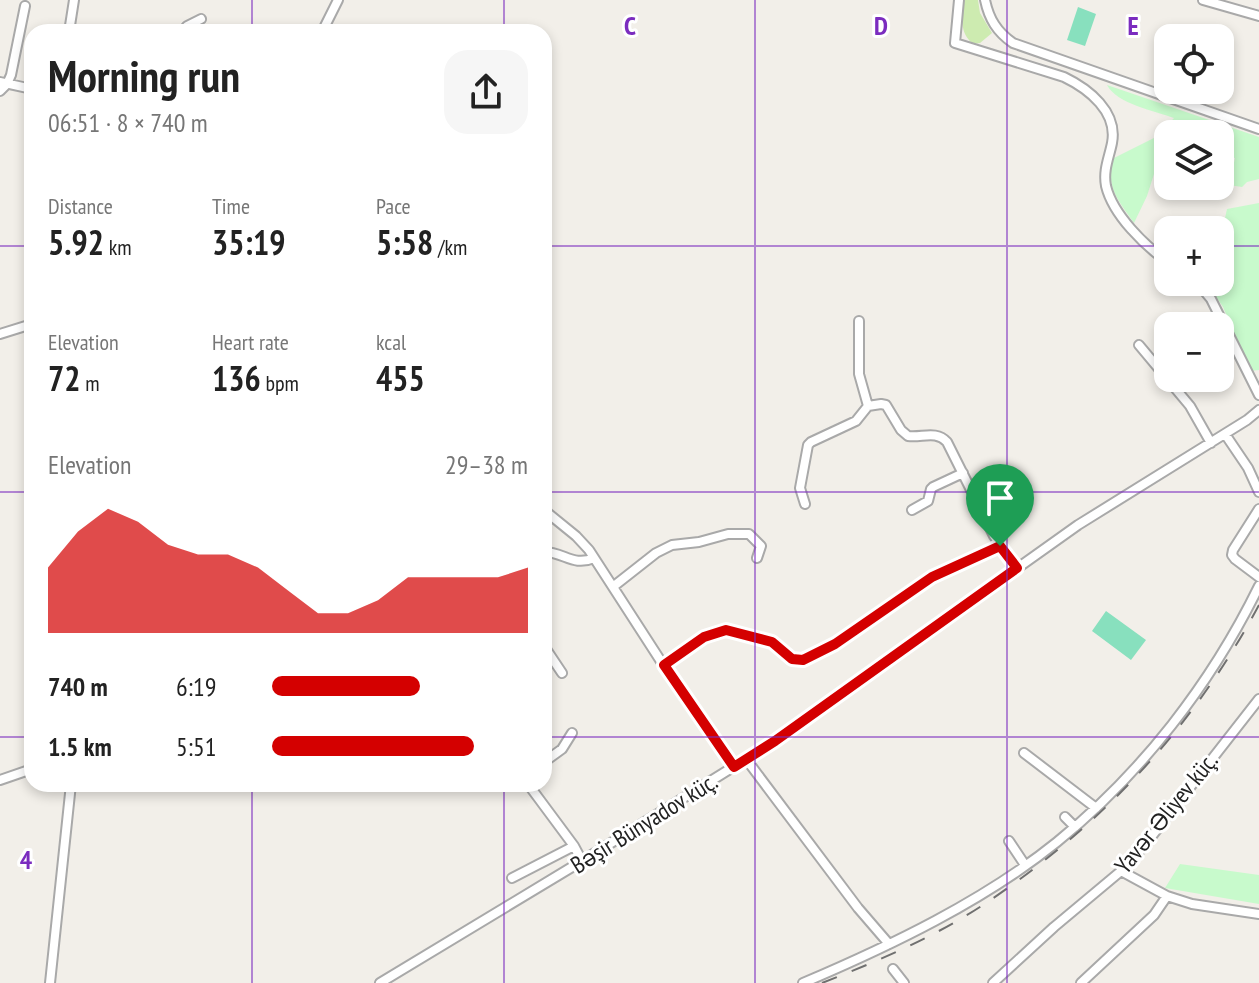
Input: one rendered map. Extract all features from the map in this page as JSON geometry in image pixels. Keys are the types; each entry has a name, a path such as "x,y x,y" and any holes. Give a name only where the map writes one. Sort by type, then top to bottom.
{"street":[{"path":"70,24 74,0"},
{"path":"326,24 338,0"},
{"path":"959,0 955,43 1064,77 1081,86 1098,101 1113,129 1105,167 1110,196 1135,233 1154,252"},
{"path":"985,0 997,29 1007,39 1023,47 1259,129"},
{"path":"1203,0 1259,16"},
{"path":"2,86 11,75 25,6"},
{"path":"191,24 201,19"},
{"path":"2,86 24,88"},
{"path":"1208,296 1259,395"},
{"path":"859,321 859,374 868,406"},
{"path":"0,334 24,326"},
{"path":"1139,345 1190,406 1211,443"},
{"path":"805,504 800,488 808,445 856,421 868,406 886,405 908,436 941,436 947,442 1000,546 1017,568"},
{"name":"Bəşir Bünyadov küç.","path":"380,983 734,767 858,683 1078,525 1259,410"},
{"path":"1225,434 1248,468 1259,492"},
{"path":"912,510 928,501 933,487 963,473"},
{"path":"1259,509 1232,555 1259,577"},
{"path":"552,516 576,536 594,558 734,767"},
{"path":"614,586 664,548 720,535 743,533 754,537 761,546 757,558"},
{"path":"664,665 704,637 726,630 772,642 792,659 803,660 835,644 932,577 1000,546"},
{"path":"552,552 581,562 594,558"},
{"path":"803,983 889,944 974,898 1075,827 1138,765 1198,689 1219,659 1259,586"},
{"path":"552,659 562,673"},
{"name":"Yavər Əliyev küç.","path":"993,983 1121,871 1259,699"},
{"path":"552,756 562,749 572,733"},
{"path":"1024,753 1096,808"},
{"path":"746,759 858,908 889,944"},
{"path":"0,780 24,772"},
{"path":"50,983 70,792"},
{"path":"534,792 582,861"},
{"path":"1065,817 1075,827"},
{"path":"1009,841 1025,865"},
{"path":"512,878 574,846"},
{"path":"1121,871 1167,896 1192,904 1259,914"},
{"path":"1081,983 1154,915 1167,896"},
{"path":"893,969 904,983"}],"green space":[{"path":"963,0 978,0 980,13 992,33 980,43 973,44 965,34 962,24"},
{"path":"1078,7 1096,14 1085,46 1067,40"},
{"path":"1107,85 1154,101 1154,104 1209,120 1172,120 1174,118 1128,102"},
{"path":"1234,128 1259,137 1259,179 1242,187 1234,186"},
{"path":"1154,138 1154,174 1134,223 1112,185 1114,158"},
{"path":"1259,203 1259,370 1250,371 1234,333 1234,312 1225,312 1216,296 1234,296 1234,216 1225,216 1227,209"},
{"path":"1106,611 1146,640 1131,660 1092,631"},
{"path":"1180,864 1259,875 1259,904 1165,888"}],"railway":[{"path":"822,983 906,948 947,927 986,903 1068,841 1106,807 1174,733 1233,650 1259,605"}],"route":[{"path":"1000,546 1017,568 734,767 664,665 704,637 726,630 772,642 792,659 803,660 835,644 932,577 1000,546"}]}
